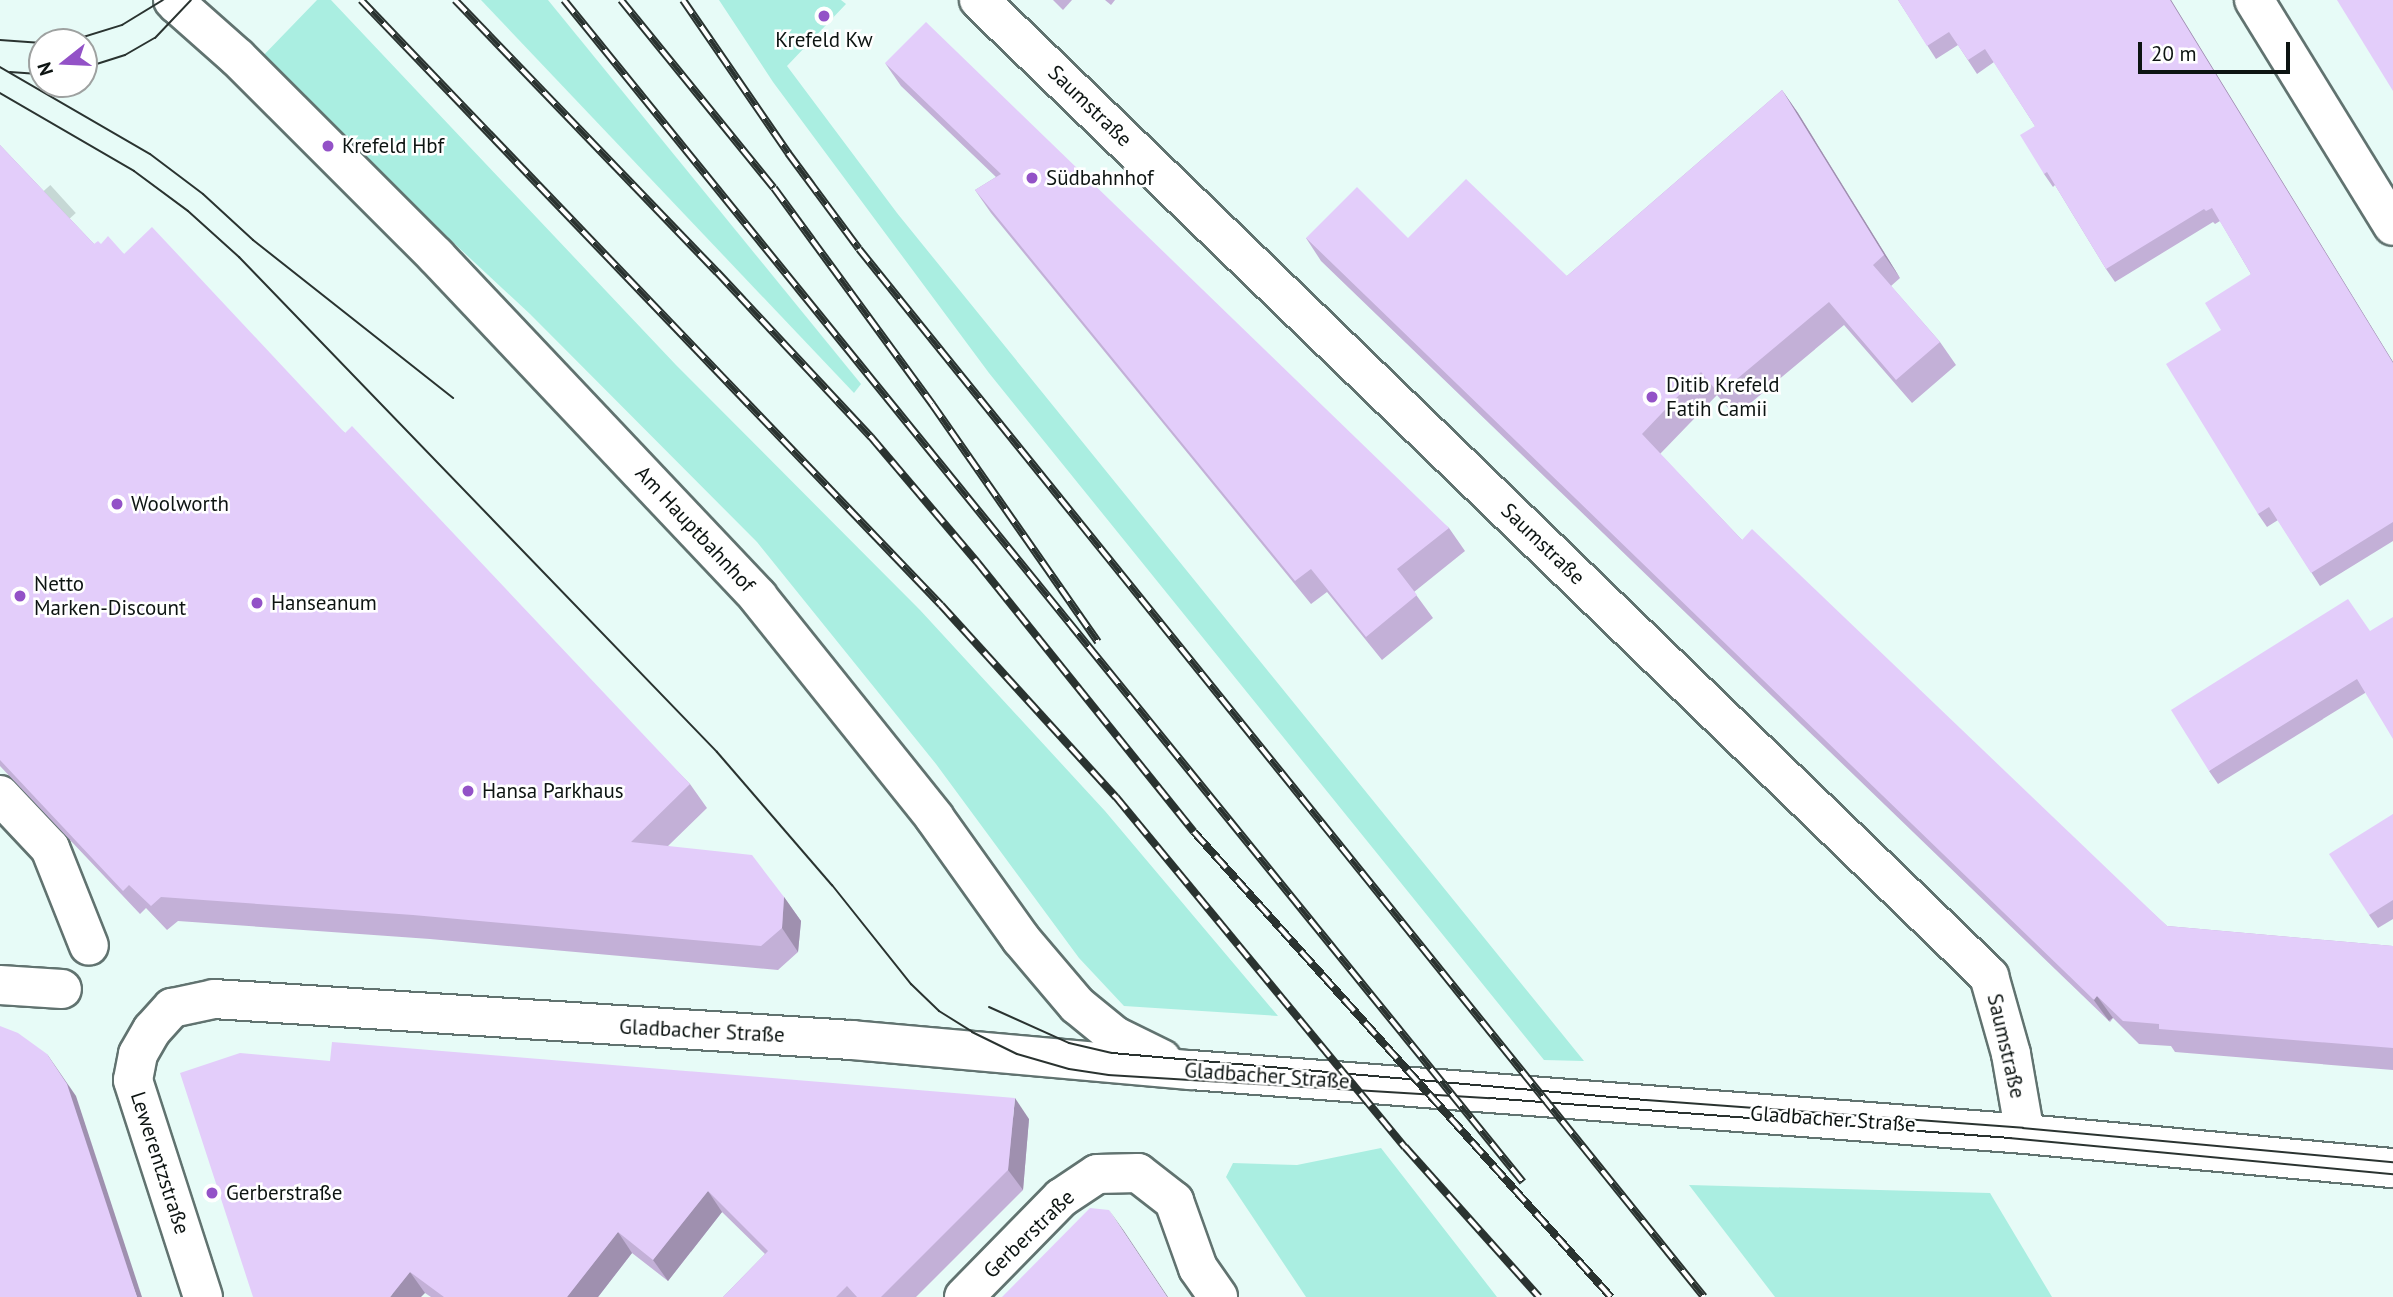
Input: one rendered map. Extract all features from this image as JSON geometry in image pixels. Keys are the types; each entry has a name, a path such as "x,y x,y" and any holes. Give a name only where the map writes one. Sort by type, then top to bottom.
{"street":[{"name":"Saumstraße","path":"979,0 1989,976 2011,1054 2025,1135"},
{"path":"2254,0 2393,226"},
{"name":"Am Hauptbahnhof","path":"177,1 238,58 436,256 758,597 934,817 1021,939 1077,1005 1115,1036 1191,1070"},
{"path":"0,795 50,848 89,946"},
{"path":"0,985 62,989"},
{"name":"Gladbacher Straße","path":"152,1030 172,1007 214,999 852,1040 1191,1070 2025,1135 2393,1168"},
{"name":"Lewerentzstraße","path":"152,1030 138,1054 133,1080 203,1297"},
{"name":"Gerberstraße","path":"964,1297 1061,1198 1097,1174 1138,1172 1174,1200 1198,1268 1218,1297"}],"green space":[{"path":"317,0 331,0 676,365 920,610 1105,811 1278,1016 1124,1006 1079,958 936,764 757,542 530,314 258,61"},
{"path":"481,0 548,0 861,384 854,393"},
{"path":"719,0 841,0 846,4 787,66 897,213 1584,1061 1544,1060 989,373 773,82"},
{"path":"1381,1148 1497,1297 1306,1297 1226,1177 1233,1163 1297,1165"},
{"path":"1689,1185 1990,1193 2052,1297 1775,1297"}],"building":[{"path":"1898,0 2170,0 2393,363 2393,522 2311,573 2269,507 2258,514 2166,364 2221,330 2205,303 2251,274 2212,208 2206,211 2204,209 2106,269 2047,172 2044,174 2020,135 2035,126 1985,49 1968,60 1949,32 1927,46"},
{"path":"2337,0 2393,0 2393,91"},
{"name":"Südbahnhof","path":"926,22 1449,528 1397,569 1417,595 1366,637 1311,569 1295,581 975,190 1001,174 885,63"},
{"path":"1782,90 1884,255 1873,265 1940,342 1896,380 1829,302 1719,394 1701,372 1642,434 1742,540 1752,529 2167,926 2393,946 2393,1048 2159,1029 2159,1024 2123,1021 2097,996 2094,1000 1306,238 1357,187 1408,238 1466,179 1567,276"},
{"name":"Hanseanum","path":"0,145 94,244 98,241 101,244 108,236 124,254 152,227 345,433 352,426 690,784 631,842 752,855 784,897 782,928 761,946 413,915 161,897 151,906 129,885 123,891 0,760"},
{"path":"2348,599 2370,631 2393,617 2393,739 2357,679 2209,771 2171,710"},
{"path":"2393,814 2393,900 2369,915 2329,854"},
{"path":"0,1026 18,1033 47,1054 67,1084 137,1297 0,1297"},
{"path":"332,1042 1015,1098 1008,1170 881,1297 857,1297 847,1286 836,1297 723,1297 768,1251 708,1191 653,1260 618,1232 567,1297 444,1297 410,1272 390,1297 253,1297 180,1073 240,1053 330,1061"},
{"path":"1090,1208 1109,1210 1167,1297 1002,1297"}],"tunnel":[{"path":"0,256 63,199"}],"tram line":[{"path":"98,32 122,25 163,0"},
{"path":"98,64 125,55 155,38 191,0"},
{"path":"0,40 28,42"},
{"path":"0,67 150,154 203,194 253,240 453,398"},
{"path":"10,72 28,73"},
{"path":"0,93 134,171 188,211 239,257 717,752 832,885 911,984 939,1011 972,1032 1017,1054 1069,1069 1109,1075 1489,1098 2010,1138 2393,1174"},
{"path":"989,1007 1069,1043 1112,1053 1646,1100 2023,1128 2393,1162"}],"railway":[{"path":"361,0 941,605 1116,797 1405,1147 1539,1297"},
{"path":"455,0 717,272 871,437 977,562 1194,832 1611,1297"},
{"path":"564,0 1523,1182"},
{"path":"621,0 774,188 932,404 1098,642"},
{"path":"683,0 788,153 859,249 1704,1297"}],"place":[{"name":"Krefeld Kw","path":"824,16"},
{"name":"Krefeld Hbf","path":"328,146"},
{"name":"Südbahnhof","path":"1032,178"},
{"name":"Ditib Krefeld Fatih Camii","path":"1652,397"},
{"name":"Woolworth","path":"117,504"},
{"name":"Netto Marken-Discount","path":"20,596"},
{"name":"Hanseanum","path":"257,603"},
{"name":"Hansa Parkhaus","path":"468,791"},
{"name":"Gerberstraße","path":"212,1193"}]}
